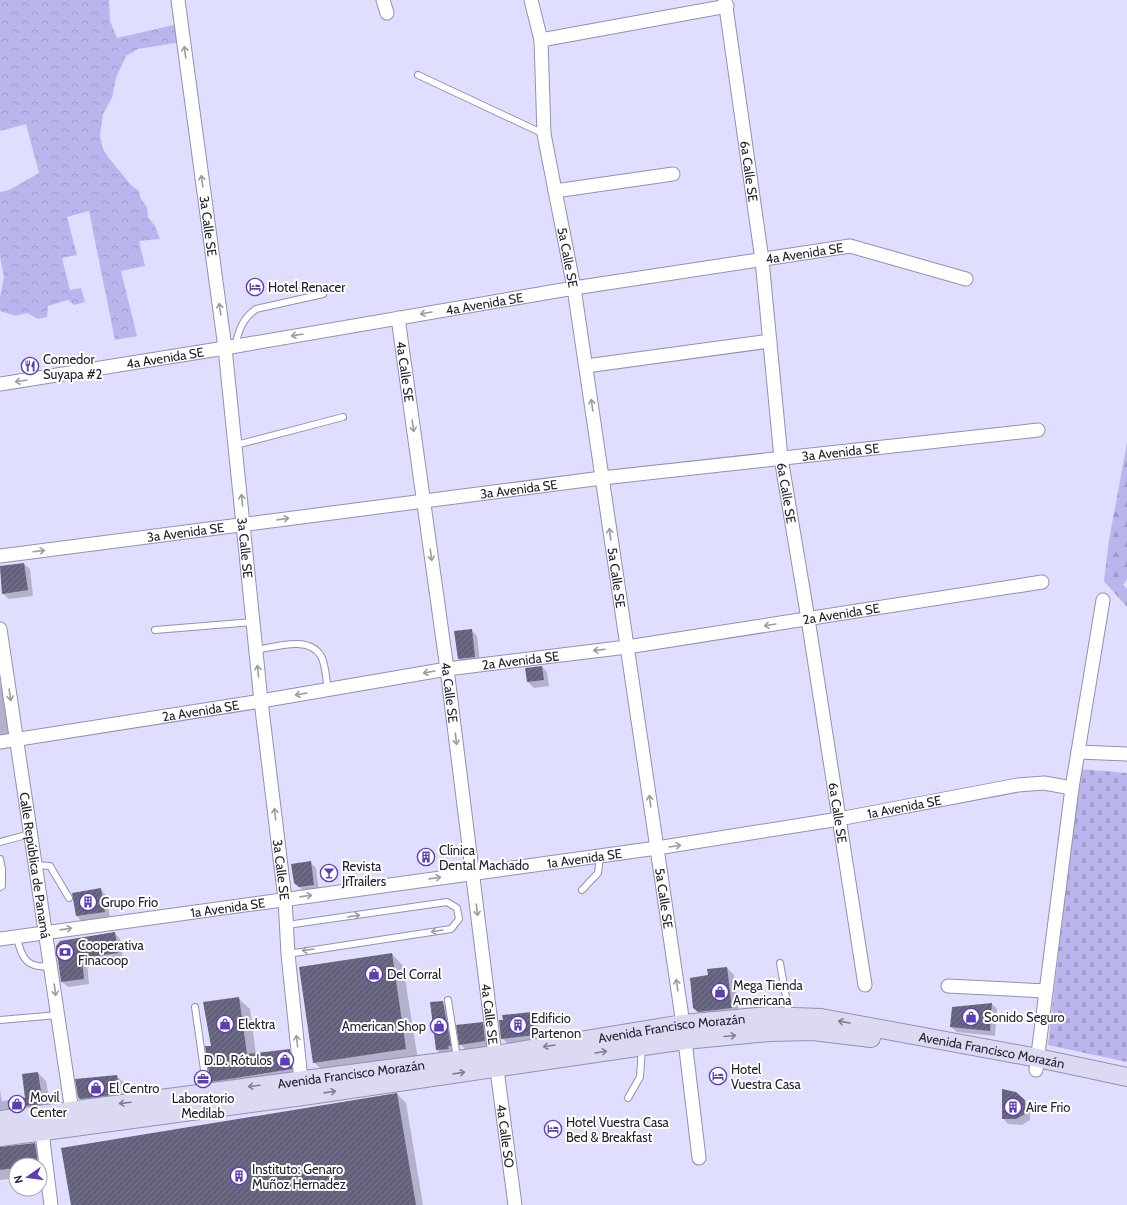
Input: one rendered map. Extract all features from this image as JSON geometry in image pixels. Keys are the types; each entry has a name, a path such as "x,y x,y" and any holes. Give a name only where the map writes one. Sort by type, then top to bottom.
{"main road":[{"name":"Avenida Francisco Morazán","path":"0,1120 42,1114 73,1118 302,1088 496,1061 789,1016 821,1018 881,1034 912,1040 1037,1064 1127,1077"},
{"name":"Avenida Francisco Morazán","path":"0,1137 41,1132 73,1118 207,1092 302,1088 457,1060 496,1061 642,1046 684,1032 813,1031 881,1034"},
{"name":"Avenida Francisco Morazán","path":"1037,1064 1127,1089"}],"street":[{"name":"3a Calle SE","path":"178,0 230,347 236,445 261,701 288,926 288,954 302,1088"},
{"path":"383,0 387,14"},
{"name":"5a Calle SE","path":"531,0 541,40 544,134 574,288 586,366 684,1032 698,1158"},
{"path":"541,40 726,3"},
{"name":"6a Calle SE","path":"726,3 762,260 781,458 808,619 865,985"},
{"path":"555,191 673,174"},
{"name":"4a Avenida SE","path":"0,384 230,347 574,288 850,246 966,279"},
{"name":"4a Calle SE","path":"398,318 447,669 496,1061"},
{"path":"586,366 770,341"},
{"name":"3a Avenida SE","path":"0,556 602,478 1038,430"},
{"name":"2a Avenida SE","path":"0,742 261,701 447,669 627,646 1042,582"},
{"path":"1037,1064 1072,788 1103,600"},
{"name":"Calle República de Panamá","path":"0,629 73,1118"},
{"path":"1078,752 1127,754"},
{"name":"1a Avenida SE","path":"0,939 657,848 839,820 1018,785 1044,783 1072,788"},
{"path":"948,986 1046,991"},
{"name":"4a Calle SO","path":"496,1061 515,1205"},
{"path":"42,1114 41,1132 51,1205"}],"lane":[{"path":"418,75 544,134"},
{"path":"230,347 240,326 248,314 256,309 323,294"},
{"path":"236,445 344,417"},
{"path":"155,630 254,622"},
{"path":"256,650 294,644 303,644 313,648 321,656 328,690"},
{"path":"0,842 30,834"},
{"path":"582,890 598,873 600,856"},
{"path":"0,859 3,882 0,887"},
{"path":"35,865 50,866 69,898"},
{"path":"288,926 447,902 457,908 459,919 451,929 288,954"},
{"path":"16,937 19,948 25,959 32,966 41,968 51,966"},
{"path":"780,963 789,1016"},
{"path":"448,1000 457,1060"},
{"path":"195,1007 207,1092"},
{"path":"0,1020 58,1015"},
{"path":"628,1098 640,1077 642,1046"}],"green space":[{"path":"0,0 109,0 110,21 117,38 178,24 181,42 138,49 126,56 116,78 112,98 103,114 100,135 103,149 108,157 131,185 139,191 141,199 147,207 148,217 155,226 160,239 139,241 145,266 121,271 137,336 115,340 89,211 67,217 77,255 62,258 70,290 81,288 85,302 74,305 68,300 48,306 47,317 38,319 27,313 16,316 0,311 0,298 4,277 0,257 0,192 9,190 39,173 26,124 0,131"},
{"path":"1127,443 1127,579 1123,585 1127,589 1127,607 1104,581 1109,540"},
{"path":"1079,769 1127,773 1127,1062 1048,1045"}],"building":[{"path":"24,563 28,590 2,594 0,566"},
{"path":"472,629 475,657 458,659 454,631"},
{"path":"542,666 544,680 527,682 525,668"},
{"path":"311,861 314,885 299,887 294,883 291,864"},
{"name":"Grupo Frio","path":"101,888 105,912 76,916 72,893"},
{"path":"115,932 118,953 82,958 84,979 61,982 56,946 60,941"},
{"path":"392,953 406,1049 313,1063 299,967"},
{"path":"727,967 732,1008 698,1012 693,1008 690,978 708,975 707,969"},
{"name":"Elektra","path":"239,997 247,1054 290,1049 292,1069 210,1082 205,1046 211,1046 203,1002"},
{"name":"American Shop","path":"443,1001 451,1046 448,1046 449,1049 436,1050 430,1002"},
{"path":"992,1003 990,1031 950,1027 952,1007"},
{"name":"Edificio Partenon","path":"532,1012 534,1035 501,1039 499,1020 503,1020 502,1015"},
{"path":"483,1022 485,1041 459,1045 456,1025"},
{"path":"38,1072 43,1104 15,1107 14,1099 25,1098 22,1074"},
{"path":"117,1075 120,1094 80,1099 78,1097 75,1079"},
{"name":"Aire Frio","path":"1002,1089 1016,1092 1025,1100 1025,1114 1016,1119 1002,1119"},
{"name":"Instituto: Genaro Muñoz Hernadez","path":"397,1093 416,1205 71,1205 61,1148"},
{"path":"35,1143 37,1157 8,1157 8,1169 0,1170 0,1147"}],"place":[{"name":"Hotel Renacer","path":"255,287"},
{"name":"Comedor Suyapa #2","path":"30,366"},
{"name":"Clínica Dental Machado","path":"426,857"},
{"name":"Revista JrTrailers","path":"329,873"},
{"name":"Grupo Frio","path":"88,902"},
{"name":"Cooperativa Finacoop","path":"65,952"},
{"name":"Del Corral","path":"374,974"},
{"name":"Mega Tienda Americana","path":"720,992"},
{"name":"Sonido Seguro","path":"971,1017"},
{"name":"Elektra","path":"225,1024"},
{"name":"Edificio Partenon","path":"518,1025"},
{"name":"American Shop","path":"439,1026"},
{"name":"D.D. Rótulos","path":"285,1060"},
{"name":"Hotel Vuestra Casa","path":"718,1076"},
{"name":"Laboratorio Medilab","path":"203,1079"},
{"name":"El Centro","path":"96,1088"},
{"name":"Movil Center","path":"17,1104"},
{"name":"Aire Frio","path":"1013,1107"},
{"name":"Hotel Vuestra Casa Bed & Breakfast","path":"553,1129"},
{"name":"Instituto: Genaro Muñoz Hernadez","path":"239,1176"}]}
